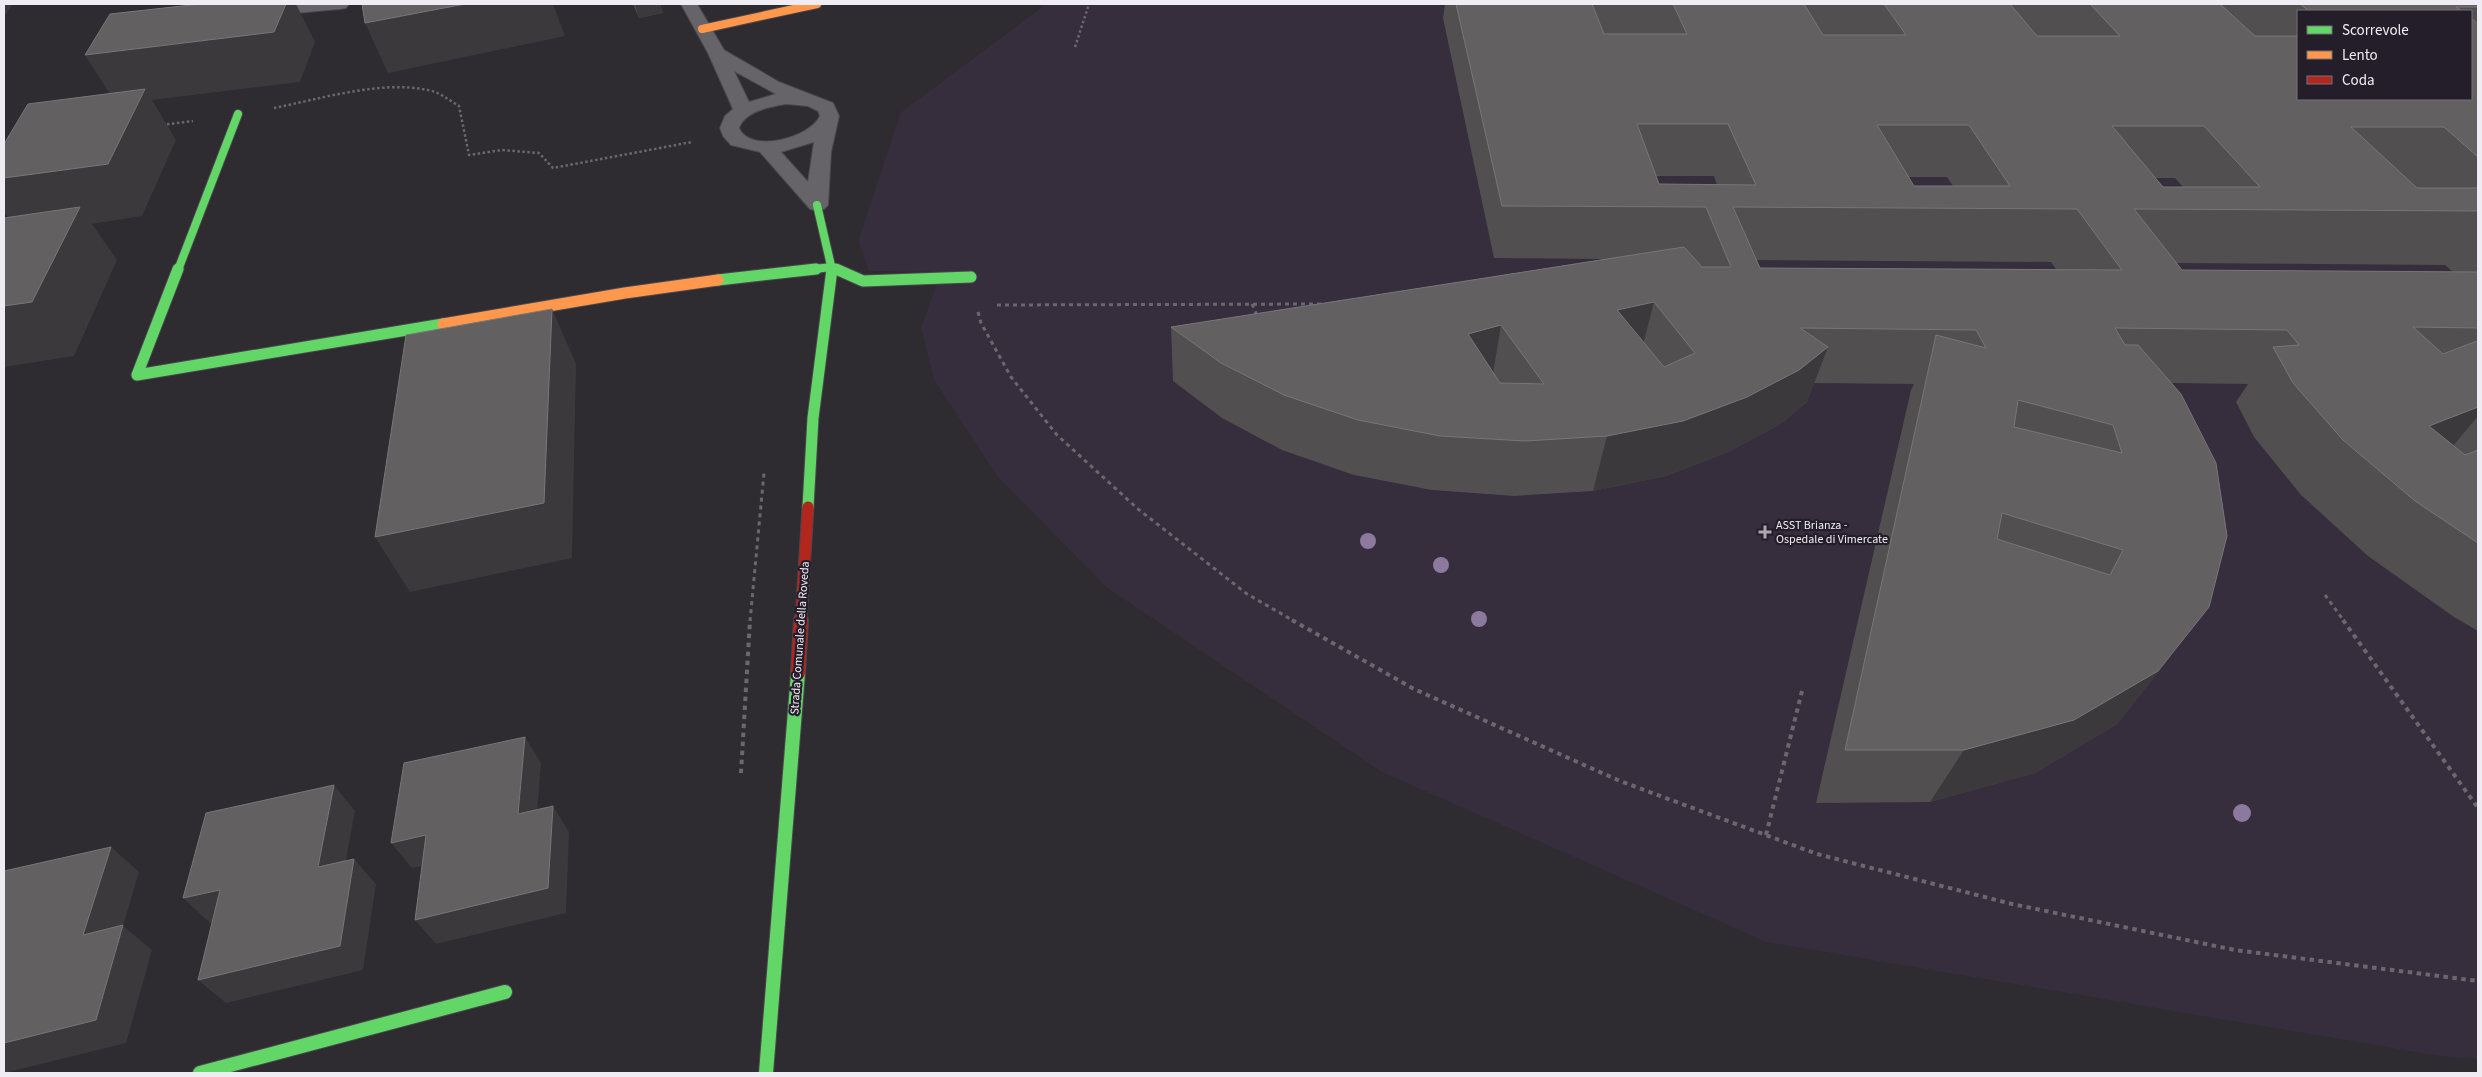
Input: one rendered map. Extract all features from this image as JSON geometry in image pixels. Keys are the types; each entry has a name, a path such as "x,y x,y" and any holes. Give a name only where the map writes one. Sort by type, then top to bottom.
{"street":[{"path":"197,4 216,10 268,10 340,4"},
{"path":"689,4 702,30 717,53 743,111"},
{"path":"702,30 817,4"},
{"path":"717,53 772,86 824,106 829,113 830,121 824,129 815,136 801,142 767,148 746,144 732,135 730,127 734,118 743,111 772,100 802,98"},
{"path":"238,114 137,375 625,293 772,273 832,267 863,281 971,277"},
{"name":"Strada Comunale della Roveda","path":"766,1073 802,626 813,418 832,267 817,205 821,152 830,121"},
{"name":"Strada Comunale della Roveda","path":"767,148 817,205"},
{"path":"200,1073 505,992"}],"path":[{"path":"1075,48 1089,4"},
{"path":"160,125 238,114 385,88 428,89 446,97 459,106 469,155 502,150 539,153 552,168 732,135"},
{"path":"996,304 1329,304"},
{"path":"1252,304 1259,321"},
{"path":"976,305 981,323 1011,377 1057,435 1138,509 1247,594 1414,689 1620,781 1817,854 2012,904 2235,950 2478,981"},
{"path":"2325,595 2478,808"},
{"path":"1766,836 1803,687"}],"shaded area":[{"name":"ASST Brianza - Ospedale di Vimercate","path":"1046,4 2478,4 2478,1059 2440,1056 1766,942 1382,772 1107,588 998,477 934,380 921,328 941,272 869,271 858,241 900,113"}],"building":[{"path":"200,4 286,4 274,32 85,55 110,14"},
{"path":"362,4 465,4 365,23"},
{"path":"1456,4 1592,4 1604,34 1687,34 1673,4 1804,4 1823,35 1906,35 1884,4 2010,4 2037,36 2120,36 2090,4 2220,4 2255,36 2297,36 2297,100 2472,100 2472,19 2478,24 2478,157 2444,127 2351,127 2417,188 2478,188 2478,211 2134,209 2182,270 2478,272 2478,328 2413,327 2443,354 2478,342 2478,407 2429,426 2465,455 2478,450 2478,543 2415,501 2343,440 2293,383 2273,347 2299,345 2287,330 2115,328 2125,345 2138,345 2181,394 2216,463 2227,536 2209,607 2158,671 2074,720 1964,750 1845,750 1936,335 1986,348 1976,330 1800,328 1828,347 1799,370 1747,397 1683,421 1607,436 1525,441 1440,436 1358,420 1284,395 1221,363 1171,327 1684,247 1702,267 1731,267 1706,207 1502,206","holes":["1637,124 1728,124 1756,185 1659,184","1877,125 1969,125 2010,186 1914,186","2112,126 2204,126 2260,187 2163,187","1733,207 2077,209 2122,270 1760,268","1654,302 1695,353 1664,367 1617,310","1501,325 1544,384 1500,383 1468,334","2018,400 2113,425 2122,453 2014,427","2002,513 2123,550 2110,575 1997,539"]},
{"path":"2300,4 2478,4 2478,7 2456,7 2460,10 2308,10"},
{"path":"145,89 108,164 4,178 4,144 28,104"},
{"path":"80,207 32,302 4,306 4,218"},
{"path":"552,309 544,503 375,537 406,335"},
{"path":"525,737 518,814 553,806 548,888 415,920 426,835 391,843 404,763"},
{"path":"334,785 318,867 354,859 340,946 198,980 220,890 183,898 206,813"},
{"path":"111,847 83,935 123,925 96,1020 4,1043 4,871"}],"traffic: fast":[{"path":"238,114 137,375 443,324"},
{"path":"808,507 813,418 832,267 817,205"},
{"path":"718,280 832,267 863,281 971,277"},
{"path":"766,1073 798,673"},
{"path":"200,1073 505,992"}],"traffic: slow":[{"path":"702,29 817,4"},
{"path":"443,324 625,293 718,280"}],"traffic: jam":[{"path":"798,673 808,507"}],"place":[{"name":"ASST Brianza - Ospedale di Vimercate","path":"1765,532"}]}
